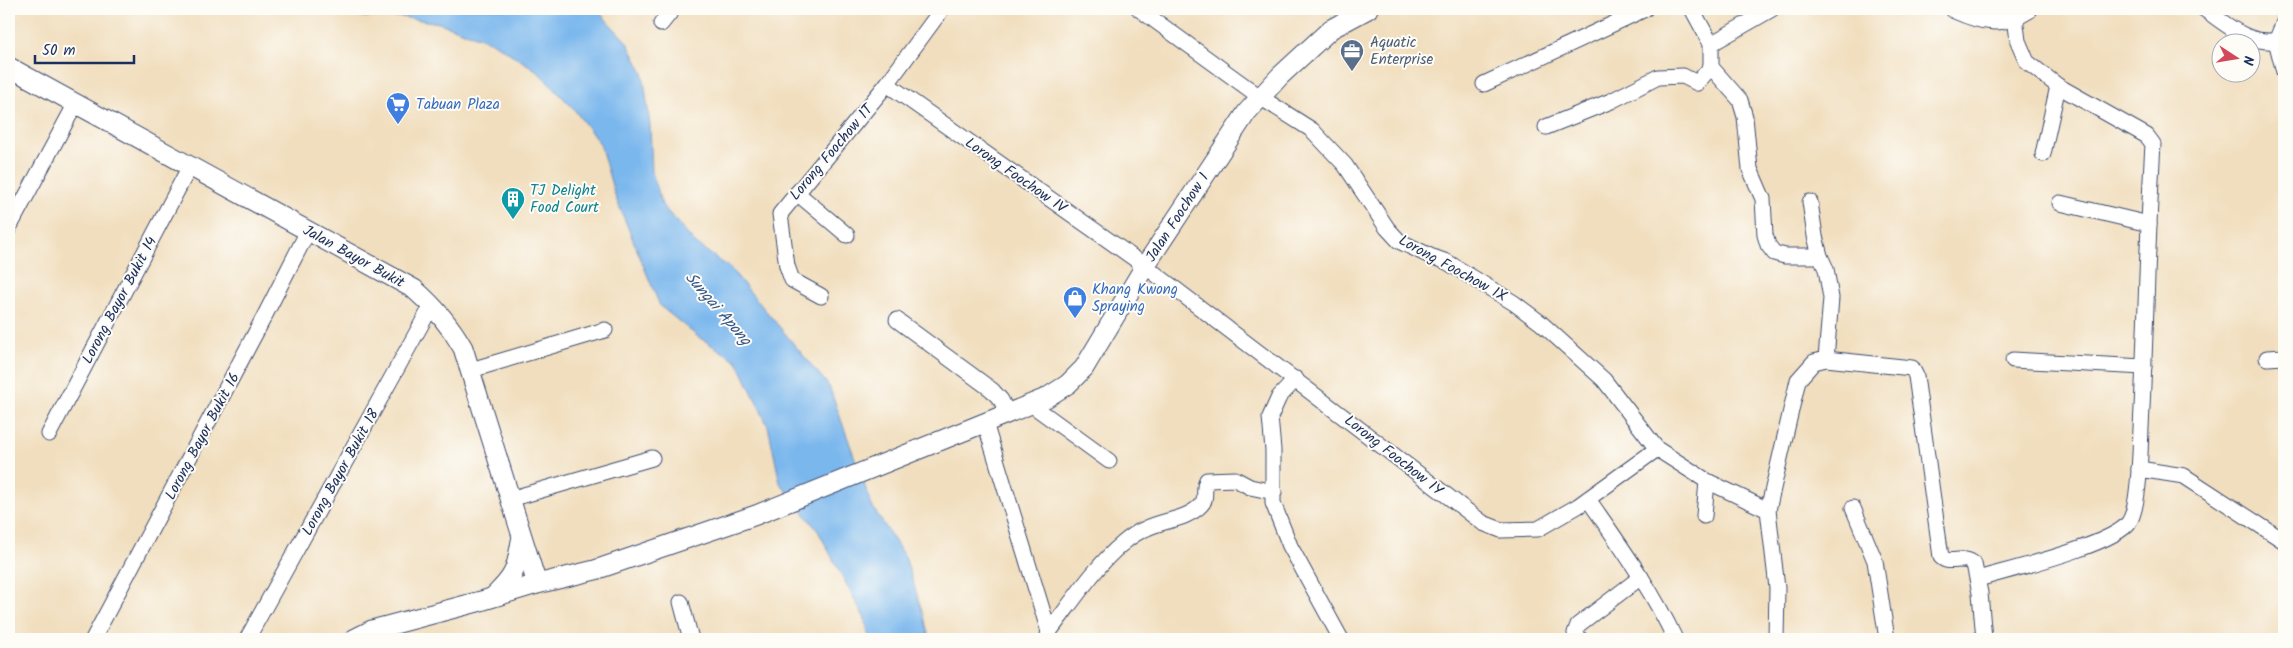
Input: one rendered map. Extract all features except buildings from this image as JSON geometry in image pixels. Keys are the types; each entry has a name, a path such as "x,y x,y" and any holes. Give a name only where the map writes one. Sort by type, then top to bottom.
{"street":[{"path":"662,24 674,9"},
{"name":"Lorong Foochow 1T","path":"821,296 792,280 787,266 780,214 887,84 942,9"},
{"path":"1139,9 1260,97"},
{"name":"Jalan Foochow 1","path":"354,639 372,630 487,600 537,584 590,572 756,515 1032,405 1068,384 1084,368 1145,266 1236,127 1260,97 1280,76 1332,29 1368,9"},
{"path":"1484,84 1645,9"},
{"path":"1546,127 1611,101 1658,77 1682,76 1697,83 1711,67 1711,44 1692,9"},
{"path":"1711,44 1772,9"},
{"path":"1956,9 1984,20 2021,13 2018,41 2027,62 2058,86 2147,136 2153,144 2139,469 2134,511 2129,522 2121,530 2090,544 1978,579"},
{"path":"2204,9 2247,38 2263,42 2280,41"},
{"path":"2284,22 2280,41 2284,72"},
{"name":"Jalan Bayor Bukit","path":"9,67 414,290 432,305 451,327 463,348 537,584"},
{"path":"1711,67 1740,100 1745,117 1750,169 1763,199 1765,234 1768,245 1774,253 1786,256 1820,256"},
{"name":"Lorong Foochow 1V","path":"887,84 1145,266"},
{"path":"2043,154 2058,86"},
{"name":"Lorong Foochow 1X","path":"1260,97 1312,130 1319,137 1349,169 1387,228 1399,241 1447,262 1514,303 1588,364 1604,380 1657,449 1707,481 1768,510"},
{"path":"9,228 76,104"},
{"name":"Lorong Bayor Bukit 14","path":"49,434 190,166"},
{"path":"797,193 847,234"},
{"path":"1810,202 1820,256 1826,269 1831,298 1826,359"},
{"path":"2060,203 2150,224"},
{"name":"Lorong Bayor Bukit 16","path":"93,639 255,335 308,231"},
{"name":"Lorong Foochow 1Y","path":"1145,266 1296,379 1433,486 1483,523 1501,530 1538,529 1588,499 1657,449"},
{"name":"Lorong Bayor Bukit 18","path":"247,639 432,305"},
{"path":"897,320 992,390 1001,400 1008,414"},
{"path":"471,370 605,330"},
{"path":"2267,358 2284,357"},
{"path":"1776,639 1777,588 1768,510 1798,380 1814,362 1826,359 1912,368 1916,376 1924,423 1941,557 1949,561 1963,558 1971,561 1976,568 1984,639"},
{"path":"2013,360 2144,367"},
{"path":"1296,379 1279,397 1270,417 1273,450 1273,503 1290,546 1312,589 1342,639"},
{"path":"1032,405 1109,461"},
{"path":"985,423 1048,636"},
{"path":"510,499 652,458"},
{"path":"2139,469 2184,476 2284,541"},
{"path":"1048,636 1109,557 1122,544 1144,529 1181,517 1201,505 1205,495 1204,486 1206,480 1235,479 1250,487 1274,492"},
{"path":"1704,516 1707,481"},
{"path":"1588,499 1641,577 1662,611 1675,639"},
{"path":"1852,508 1875,561 1887,639"},
{"path":"522,537 534,559 559,572 590,572 588,582 499,607 487,600 509,581 515,572 522,537"},
{"path":"1580,639 1575,633 1578,625 1641,577"},
{"path":"681,602 691,639"}],"water":[{"name":"Sungai Apong","path":"331,9 596,9 627,42 643,73 650,125 652,172 662,205 695,243 730,268 829,386 872,506 905,557 929,639 870,639 865,619 818,531 780,483 768,426 737,361 697,336 660,306 615,196 600,144 573,108 536,70 492,42 439,23 401,17 364,17"}],"place":[{"name":"Aquatic Enterprise","path":"1352,72"},
{"name":"Tabuan Plaza","path":"398,125"},
{"name":"TJ Delight Food Court","path":"513,220"},
{"name":"Khang Kwong Spraying","path":"1075,319"}]}
